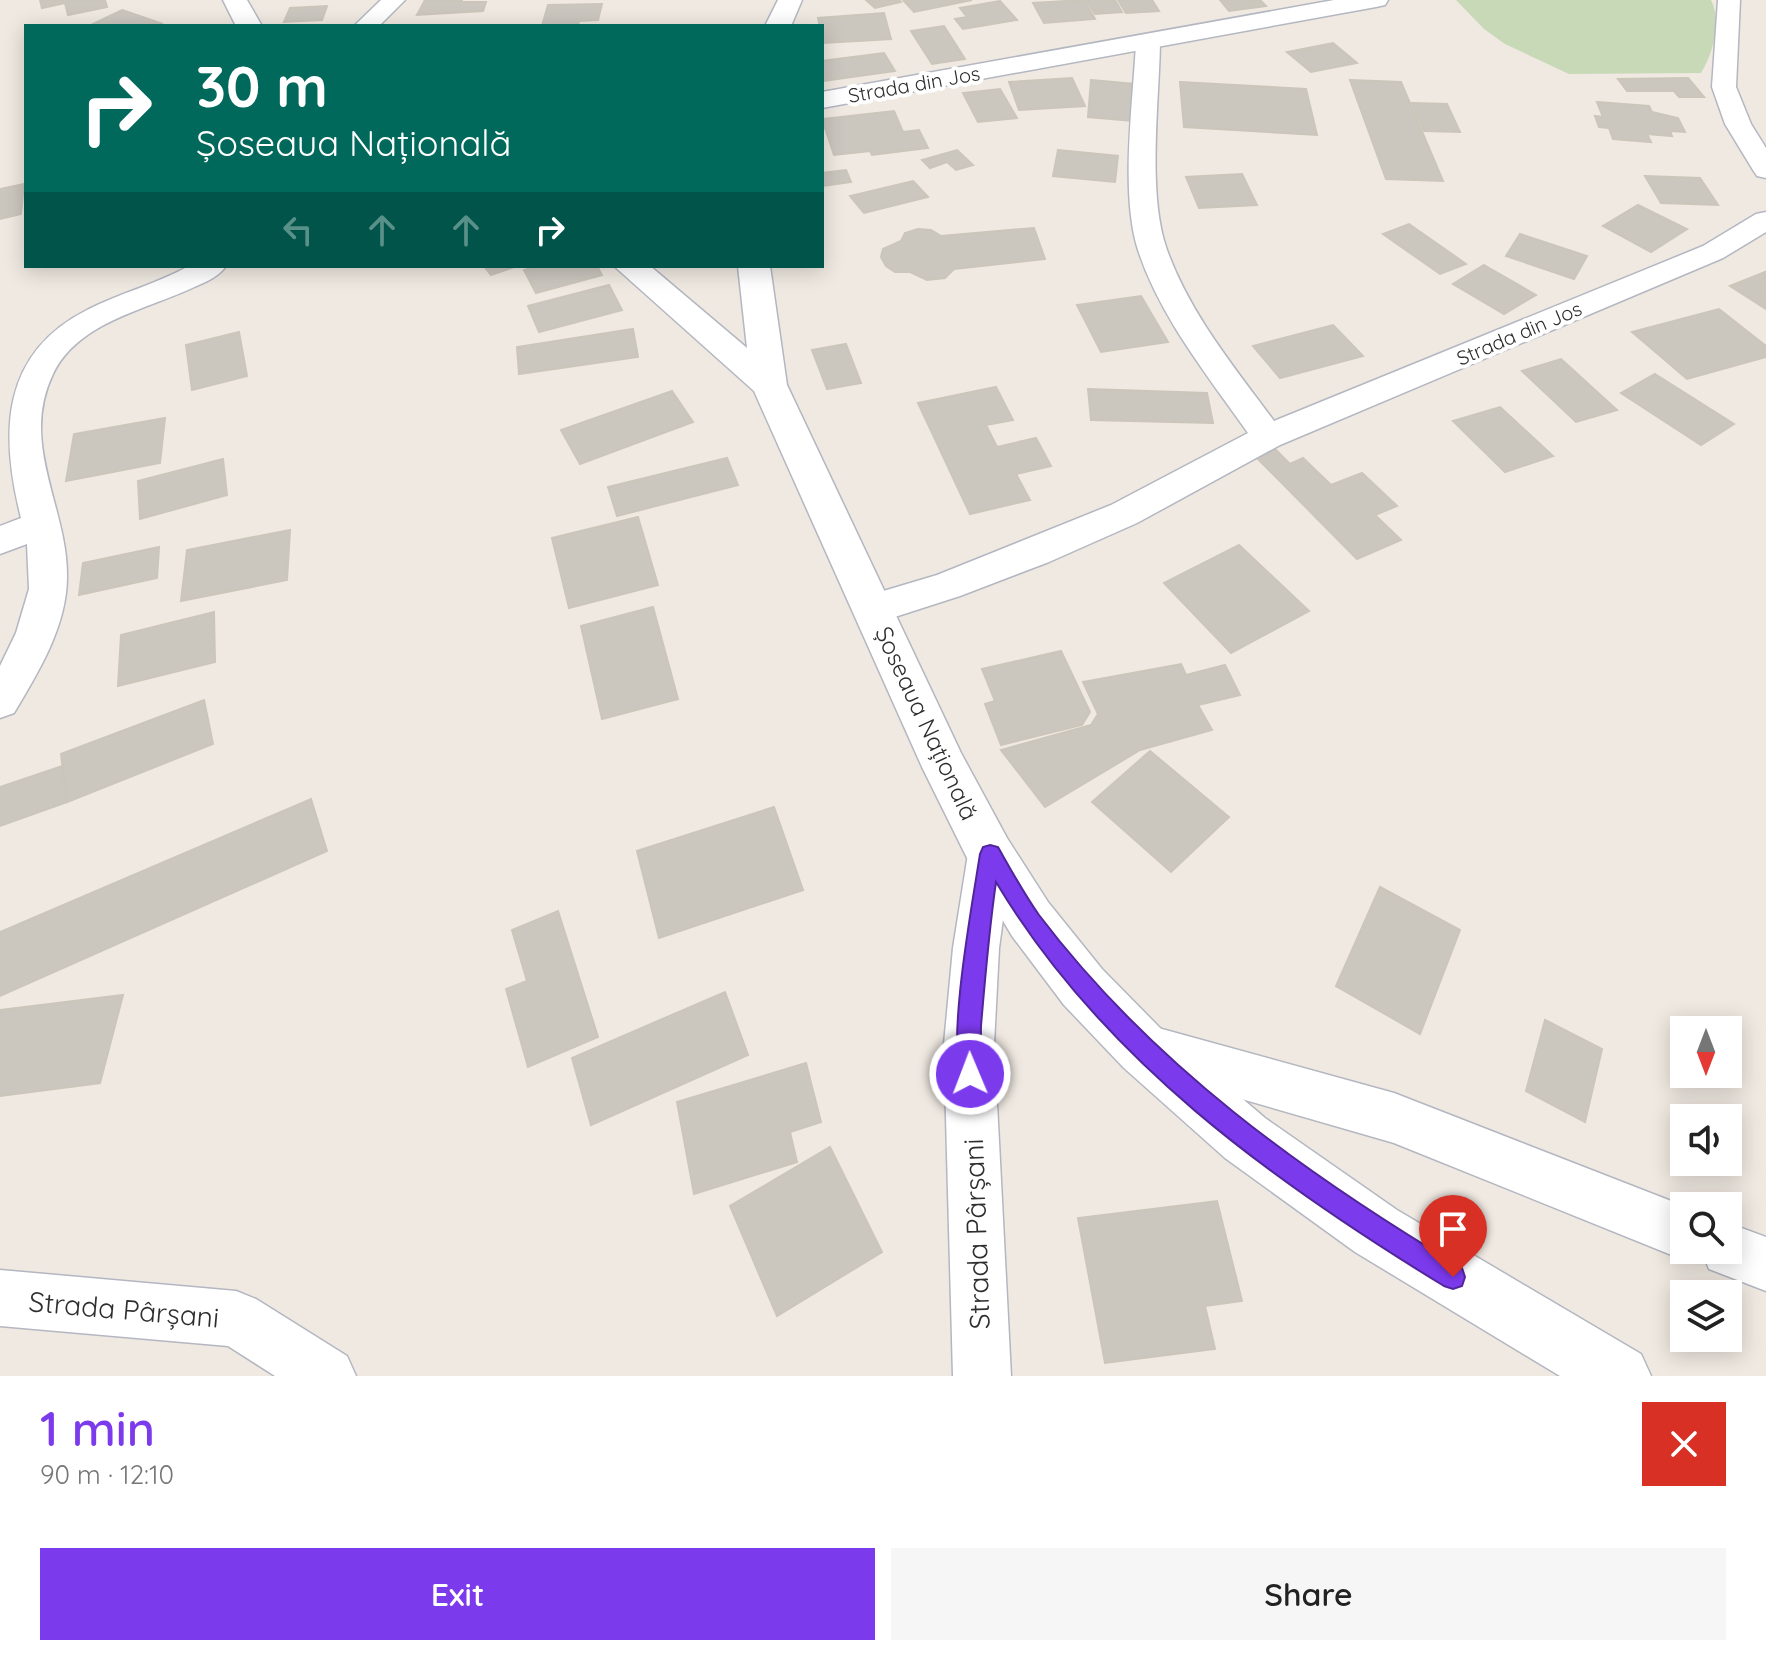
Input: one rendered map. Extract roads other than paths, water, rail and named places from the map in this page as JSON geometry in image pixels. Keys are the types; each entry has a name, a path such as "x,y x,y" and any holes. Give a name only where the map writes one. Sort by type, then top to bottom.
{"street":[{"path":"235,0 248,24"},
{"path":"368,24 394,0"},
{"path":"779,24 790,0"},
{"name":"Strada din Jos","path":"824,100 1376,0"},
{"path":"1729,0 1724,87 1738,124 1766,170"},
{"path":"1148,43 1143,199 1152,249 1172,293 1199,340 1268,437"},
{"name":"Strada din Jos","path":"873,609 1022,558 1124,514 1268,437 1713,252 1766,220"},
{"path":"0,701 40,621 48,588 48,555 31,490 24,431 26,399 32,378 62,341 82,325 190,279 208,268"},
{"path":"632,268 769,385"},
{"name":"Șoseaua Națională","path":"754,268 769,385 945,767 990,854 1039,930 1083,987 1143,1049 1245,1138 1376,1231 1619,1376"},
{"path":"0,540 42,525"},
{"name":"Strada Pârșani","path":"982,1376 969,1044 976,948 990,854"},
{"path":"1143,1049 1394,1118 1670,1227"},
{"path":"1742,1255 1766,1264"},
{"name":"Strada Pârșani","path":"0,1298 236,1319 327,1376"}]}
